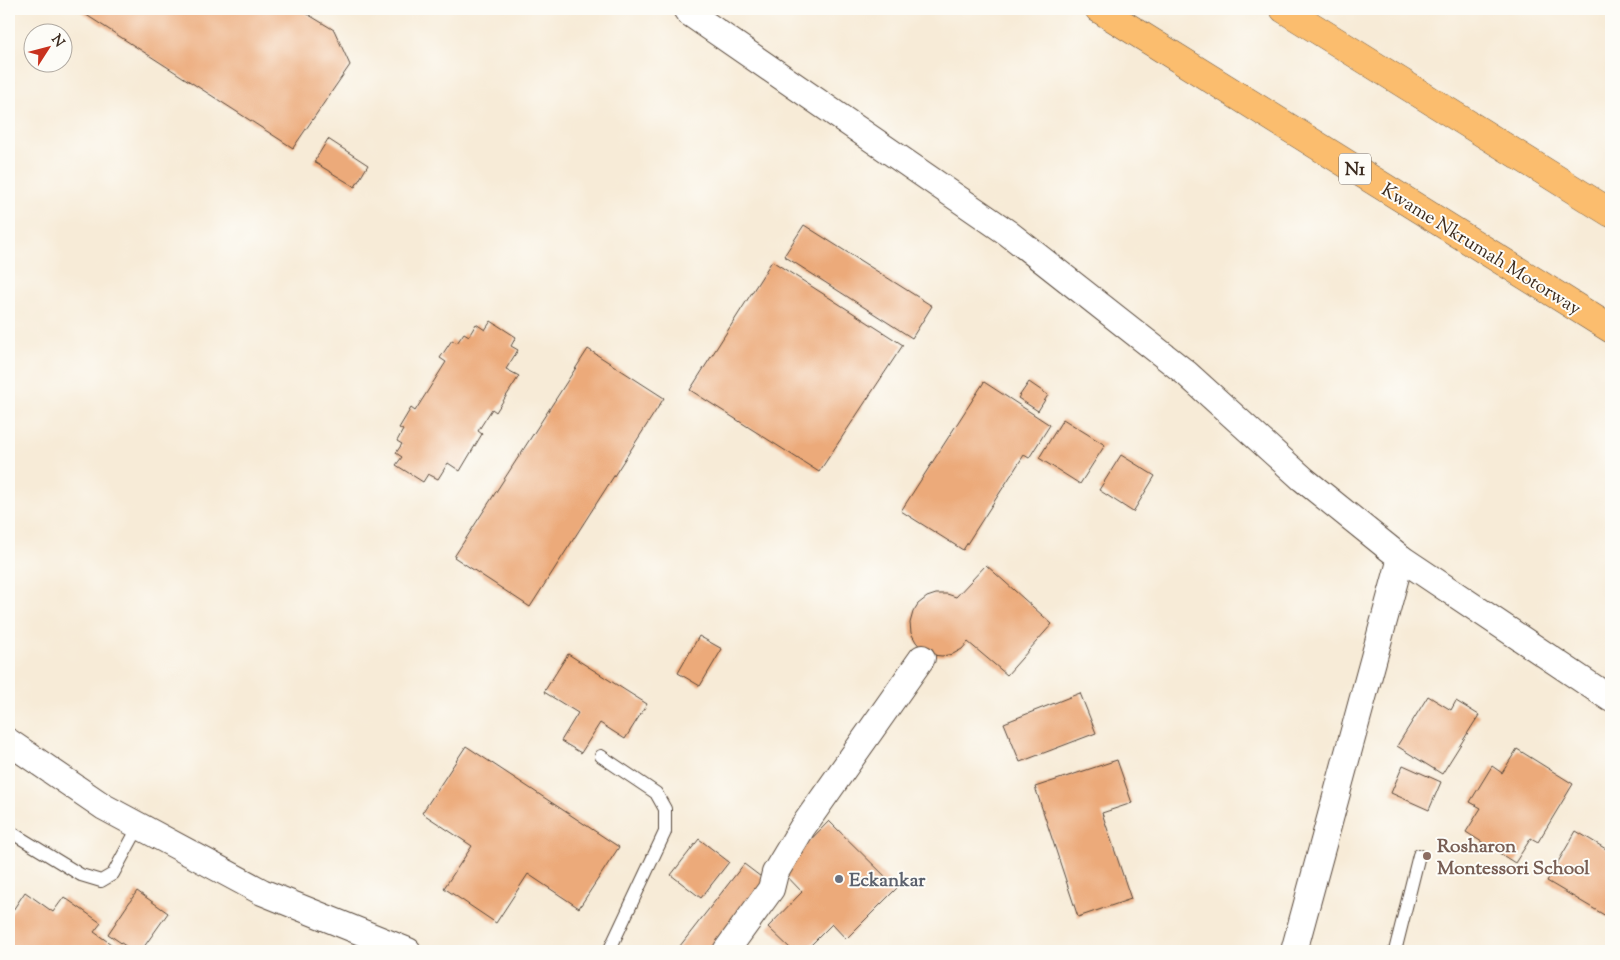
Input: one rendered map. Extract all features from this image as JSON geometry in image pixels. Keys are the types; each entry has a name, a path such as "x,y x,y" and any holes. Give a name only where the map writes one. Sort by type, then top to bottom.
{"highway":[{"name":"Kwame Nkrumah Motorway","path":"1099,9 1611,329"},
{"path":"1284,9 1611,213"}],"street":[{"path":"686,9 1008,233 1186,373 1303,478 1401,558 1611,699"},
{"path":"1294,951 1401,558"},
{"path":"726,951 771,889 775,873 802,828 922,658"},
{"path":"9,742 104,807 262,892 408,951"}],"lane":[{"path":"601,756 656,793 665,809 665,832 609,951"},
{"path":"9,831 80,875 100,881 113,874 139,826"},
{"path":"1395,951 1419,855"}],"building":[{"path":"77,9 299,9 334,30 350,65 293,148"},
{"path":"328,139 368,165 355,187 314,162"},
{"path":"804,225 932,306 912,338 784,256"},
{"path":"772,261 903,345 819,472 690,390"},
{"path":"491,321 516,337 511,346 518,350 506,369 519,376 496,412 492,409 478,431 482,434 460,471 448,463 438,479 428,474 423,482 396,465 402,457 396,453 402,444 397,441 403,430 399,428 411,408 415,411 446,362 440,358 452,340 457,343 464,333 469,336 476,324 485,330"},
{"path":"588,349 664,398 530,607 454,557"},
{"path":"984,382 1050,425 1029,458 1024,455 963,550 901,511"},
{"path":"1029,382 1048,395 1038,411 1018,398"},
{"path":"1063,419 1105,445 1080,484 1039,458"},
{"path":"1121,455 1155,476 1133,512 1099,490"},
{"path":"986,565 1052,624 1007,675 968,642 962,649 953,654 932,655 923,650 911,633 910,623 913,612 918,604 927,597 936,594 947,594 956,597"},
{"path":"699,636 722,649 700,686 678,673"},
{"path":"568,654 647,704 625,739 600,723 581,753 561,741 578,713 544,692"},
{"path":"1080,693 1096,733 1020,762 1004,723"},
{"path":"1428,696 1451,710 1456,701 1479,715 1442,774 1397,746"},
{"path":"466,746 619,847 579,908 528,874 496,923 444,888 472,846 422,813"},
{"path":"1517,749 1573,784 1538,842 1531,838 1515,863 1466,832 1481,808 1470,802 1492,766 1502,773"},
{"path":"1117,760 1132,803 1102,813 1131,899 1078,917 1035,787"},
{"path":"1403,765 1441,782 1429,810 1391,793"},
{"name":"Eckankar","path":"829,821 897,888 846,939 832,924 805,951 793,951 768,927 802,892 781,870"},
{"path":"1576,831 1611,852 1611,919 1547,881"},
{"path":"699,839 729,862 701,898 671,875"},
{"path":"744,864 769,883 716,951 676,951"},
{"path":"137,891 168,913 141,951 133,951 108,934"},
{"path":"25,892 53,912 64,897 101,923 94,932 121,951 9,951 9,916"}],"place":[{"name":"Rosharon Montessori School","path":"1427,856"},
{"name":"Eckankar","path":"839,879"}]}
